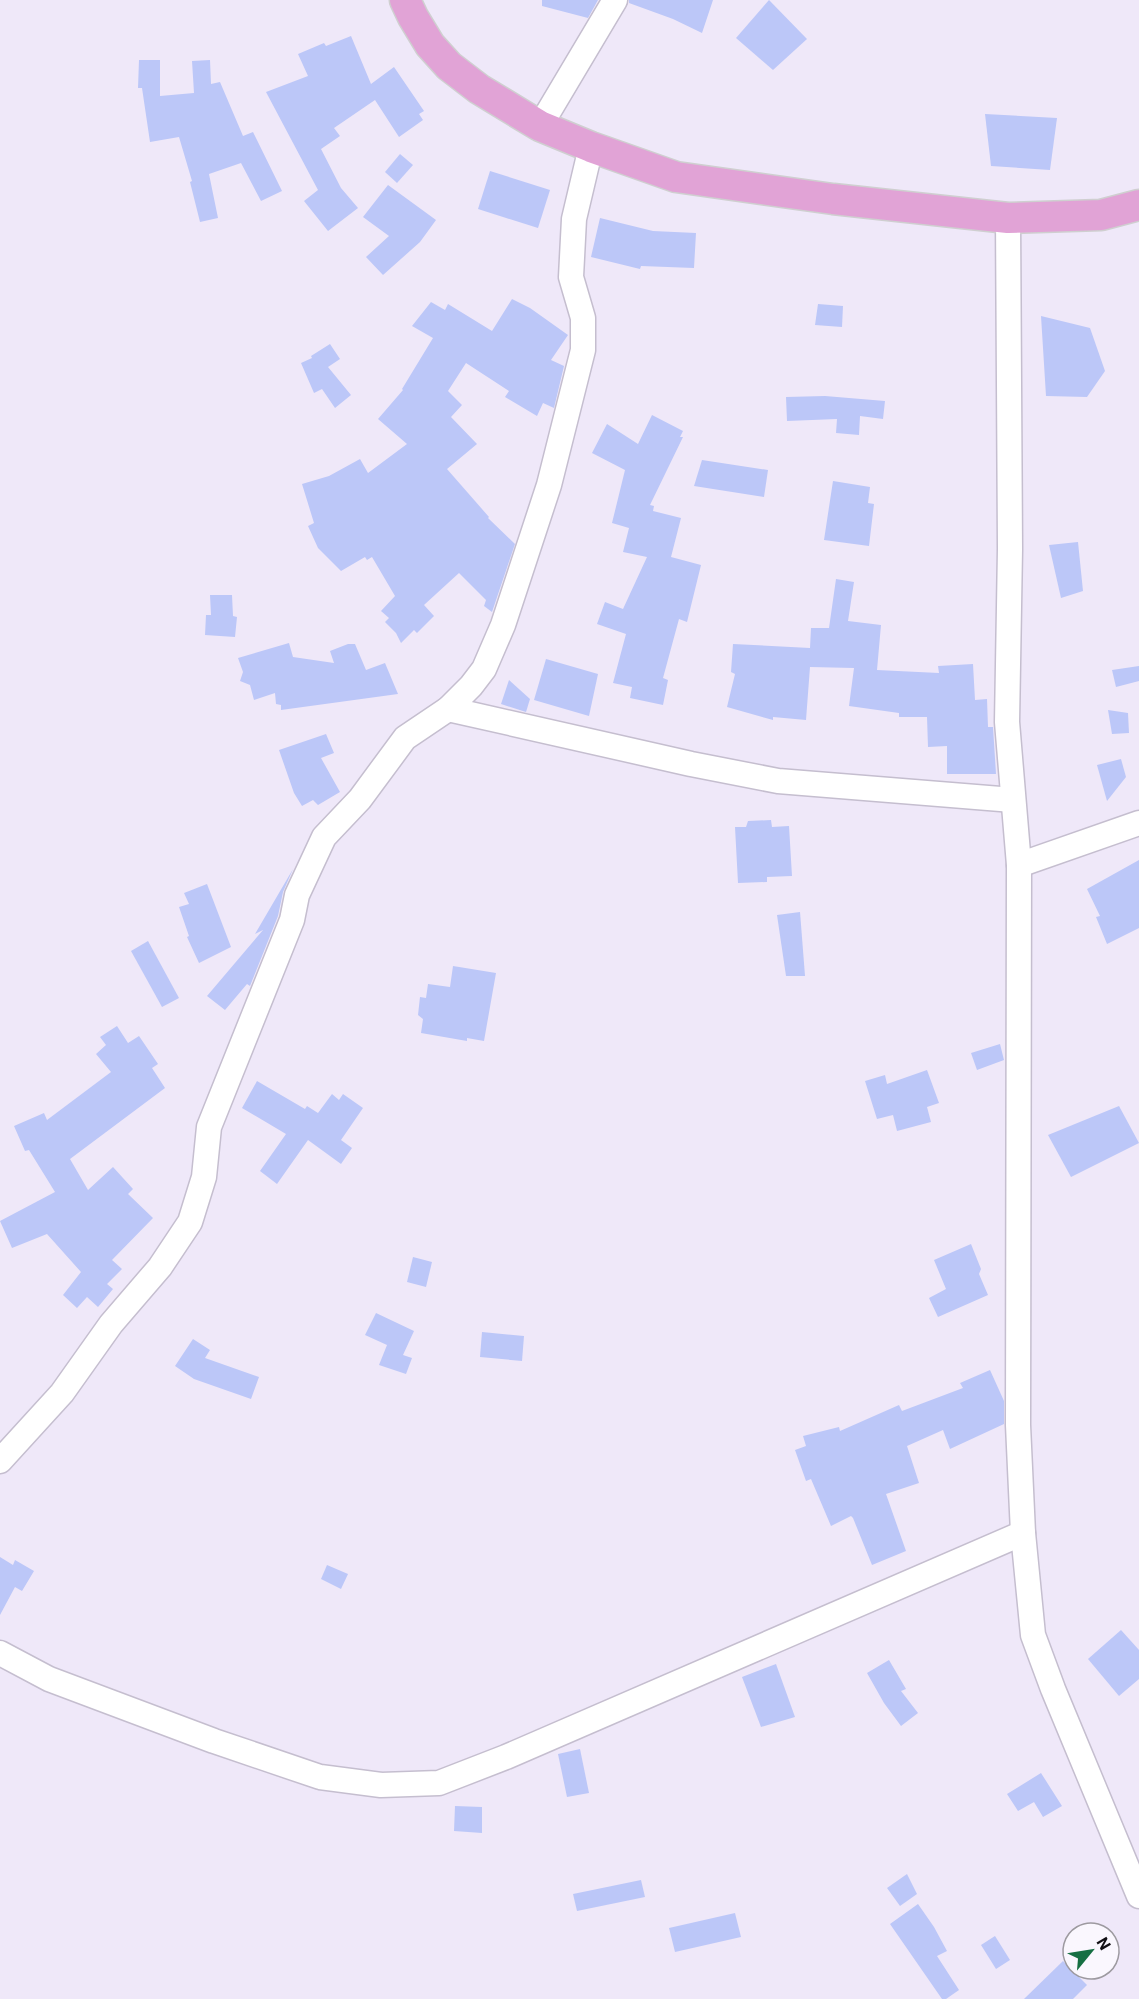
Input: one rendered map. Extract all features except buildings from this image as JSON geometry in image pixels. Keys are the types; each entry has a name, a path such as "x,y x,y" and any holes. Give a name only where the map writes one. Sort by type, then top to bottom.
{"main road":[{"path":"405,0 430,45 449,66 479,89 540,126 676,177 833,199 1008,218 1101,215 1139,205"}],"street":[{"path":"540,126 615,0"},
{"path":"0,1461 62,1393 111,1324 160,1267 190,1222 204,1177 208,1127 292,920 297,895 324,837 360,799 405,738 448,709 484,669 503,625 549,485 584,350 583,318 571,277 574,219 591,147"},
{"path":"1008,218 1010,549 1007,722 1019,865 1018,1425 1023,1533 1033,1635 1139,1896"},
{"path":"448,709 691,764 778,781 1013,800"},
{"path":"1019,865 1139,823"},
{"path":"0,1653 49,1679 214,1741 320,1777 381,1785 439,1783 517,1753 1023,1533"}]}
